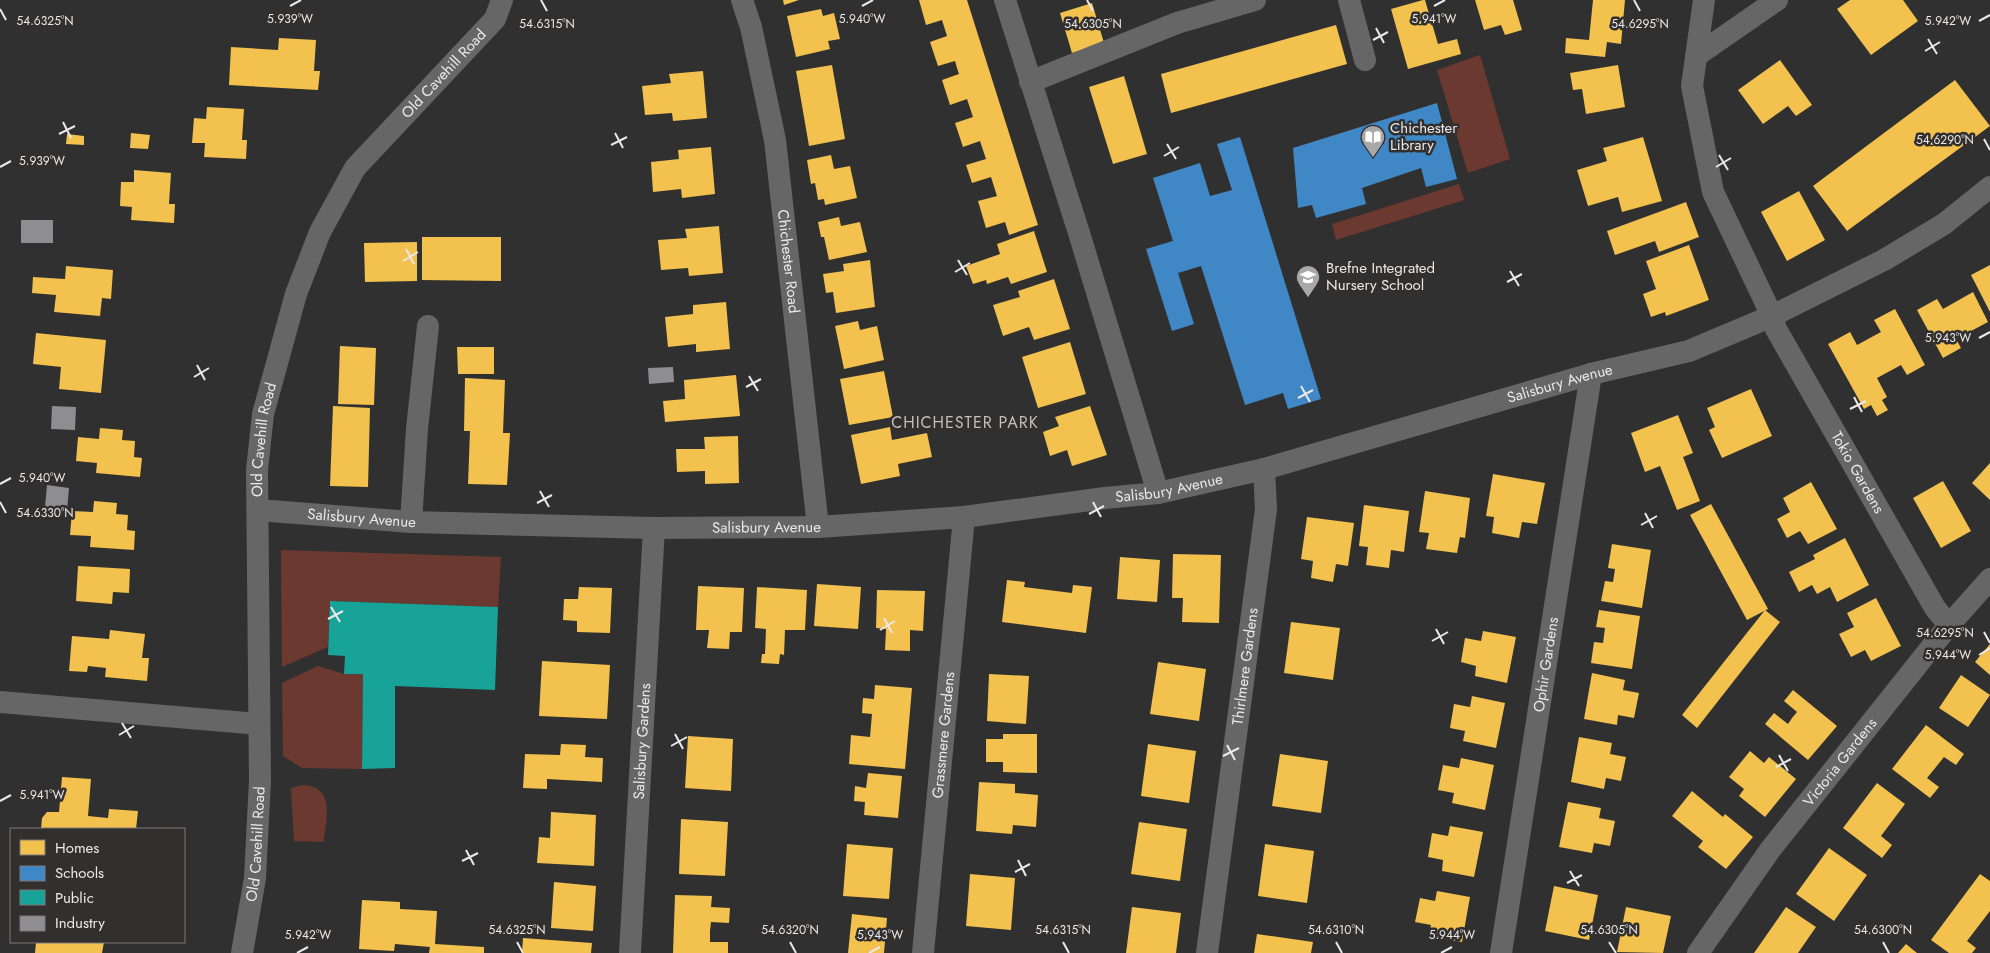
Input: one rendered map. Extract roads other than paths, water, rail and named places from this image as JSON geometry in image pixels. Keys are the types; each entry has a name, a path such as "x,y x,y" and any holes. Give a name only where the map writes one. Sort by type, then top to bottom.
{"street":[{"name":"Old Cavehill Road","path":"242,953 256,878 260,780 257,470 263,414 296,294 320,232 354,168 495,19 502,0"},
{"name":"Chichester Road","path":"742,0 751,27 775,140 818,527"},
{"path":"1005,0 1158,492"},
{"path":"1030,82 1177,23 1255,0"},
{"path":"1350,0 1365,60"},
{"name":"Tokio Gardens","path":"1704,0 1692,86 1713,192 1772,316 1776,329 1930,600 1949,625"},
{"path":"1696,56 1777,0"},
{"name":"Salisbury Avenue","path":"258,510 411,522 654,528 818,527 964,517 1158,492 1264,470 1591,374 1689,351 1772,316 1884,260 1944,224 1990,187"},
{"path":"411,522 417,429 428,326"},
{"name":"Ophir Gardens","path":"1501,953 1591,374"},
{"name":"Thirlmere Gardens","path":"1207,953 1266,509 1264,470"},
{"name":"Grassmere Gardens","path":"923,953 964,517"},
{"name":"Salisbury Gardens","path":"630,953 654,528"},
{"name":"Victoria Gardens","path":"1698,953 1770,850 1949,625 1990,579"},
{"path":"0,702 259,724"}],"place":[{"name":"Chichester Library","path":"1373,158"},
{"name":"Brefne Integrated Nursery School","path":"1308,298"}],"district":[{"name":"CHICHESTER PARK","path":"965,422"}]}
